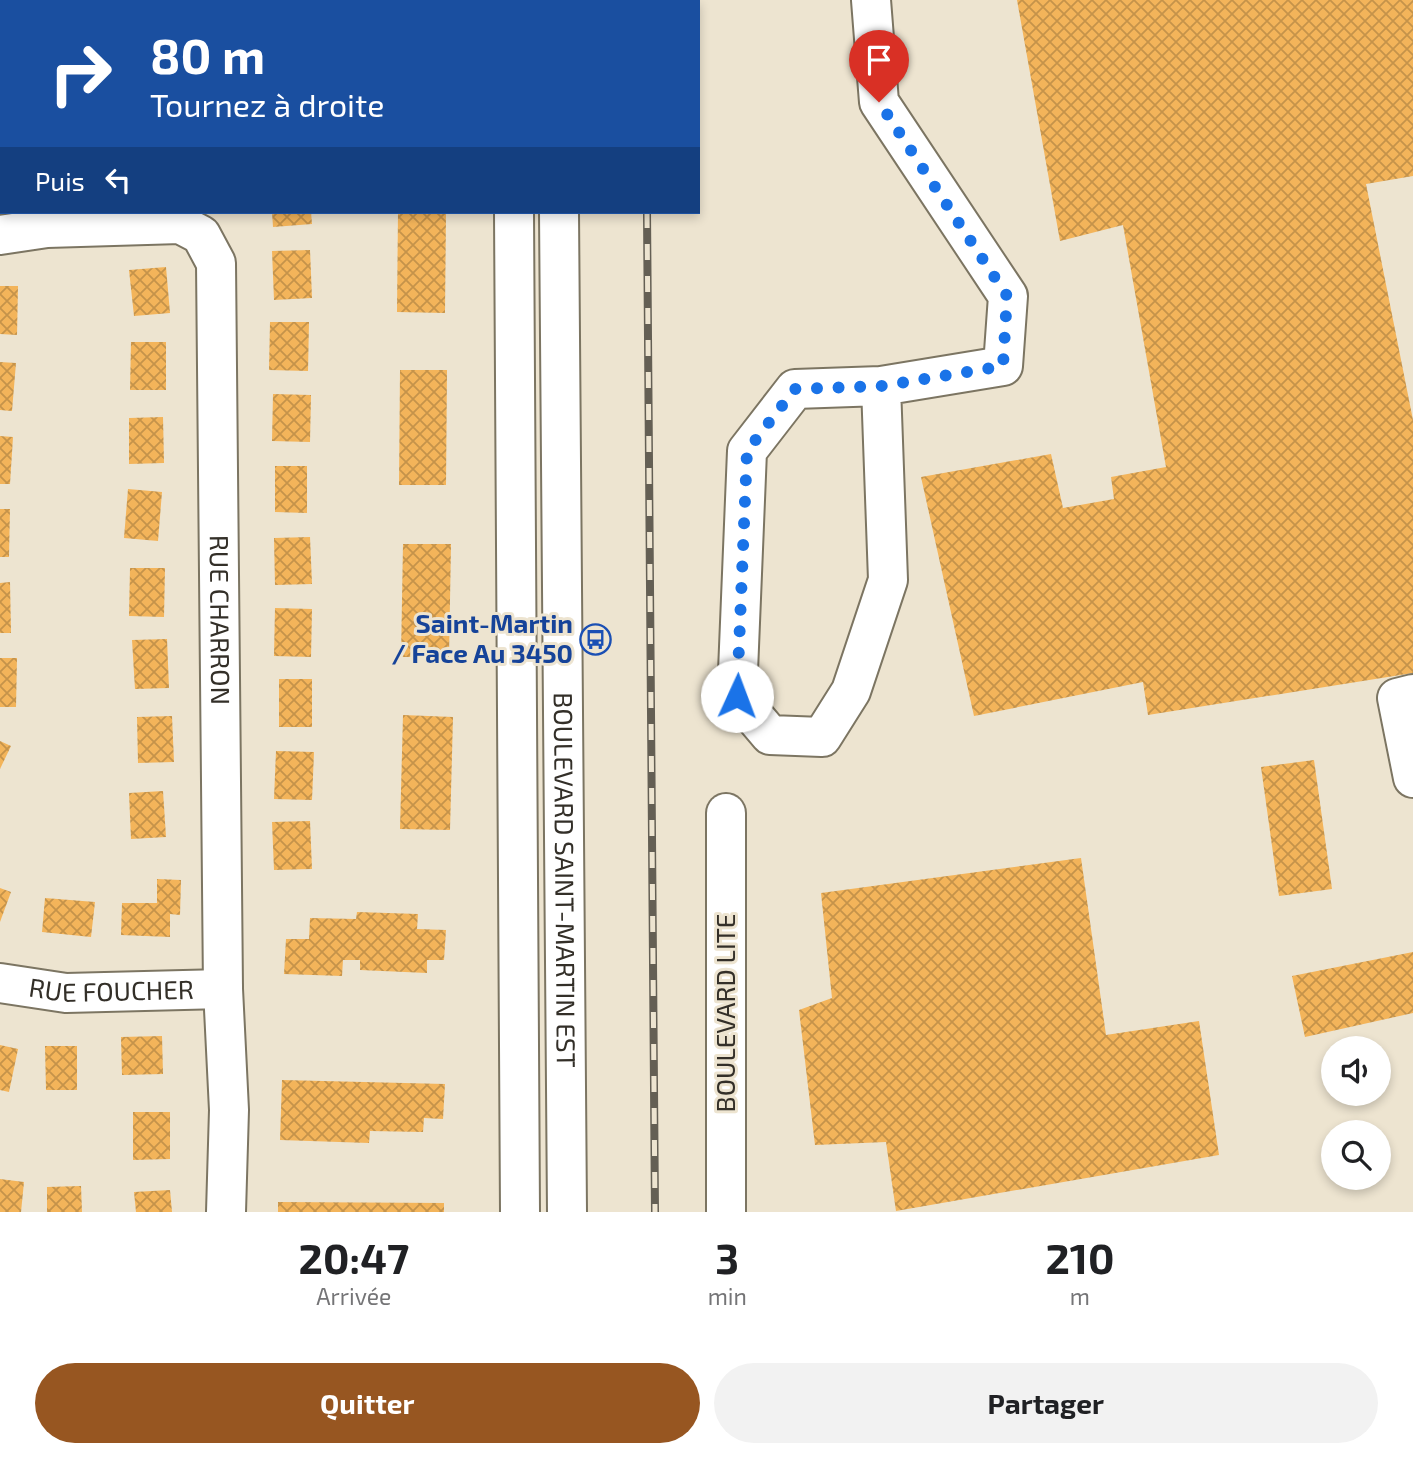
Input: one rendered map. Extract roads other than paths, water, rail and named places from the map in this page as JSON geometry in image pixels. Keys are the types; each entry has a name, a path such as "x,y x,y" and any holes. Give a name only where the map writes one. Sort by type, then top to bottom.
{"main road":[{"path":"871,0 879,102 1007,296 1003,366 881,386 795,389 747,451 737,696 770,735 822,737 851,691 888,580 881,386"},
{"name":"BOULEVARD SAINT-MARTIN EST","path":"514,214 520,1212"},
{"name":"BOULEVARD SAINT-MARTIN EST","path":"559,214 566,1212"},
{"name":"RUE CHARRON","path":"0,235 47,228 180,224 201,235 216,263 223,989 229,1110 226,1212"},
{"path":"1413,694 1397,698 1413,778"},
{"name":"BOULEVARD LITE","path":"726,813 726,1212"},
{"name":"RUE FOUCHER","path":"0,983 66,993 223,989"}],"railway":[{"path":"647,214 655,1212"}],"place":[{"name":"Saint-Martin / Face Au 3450","path":"596,639"}]}
